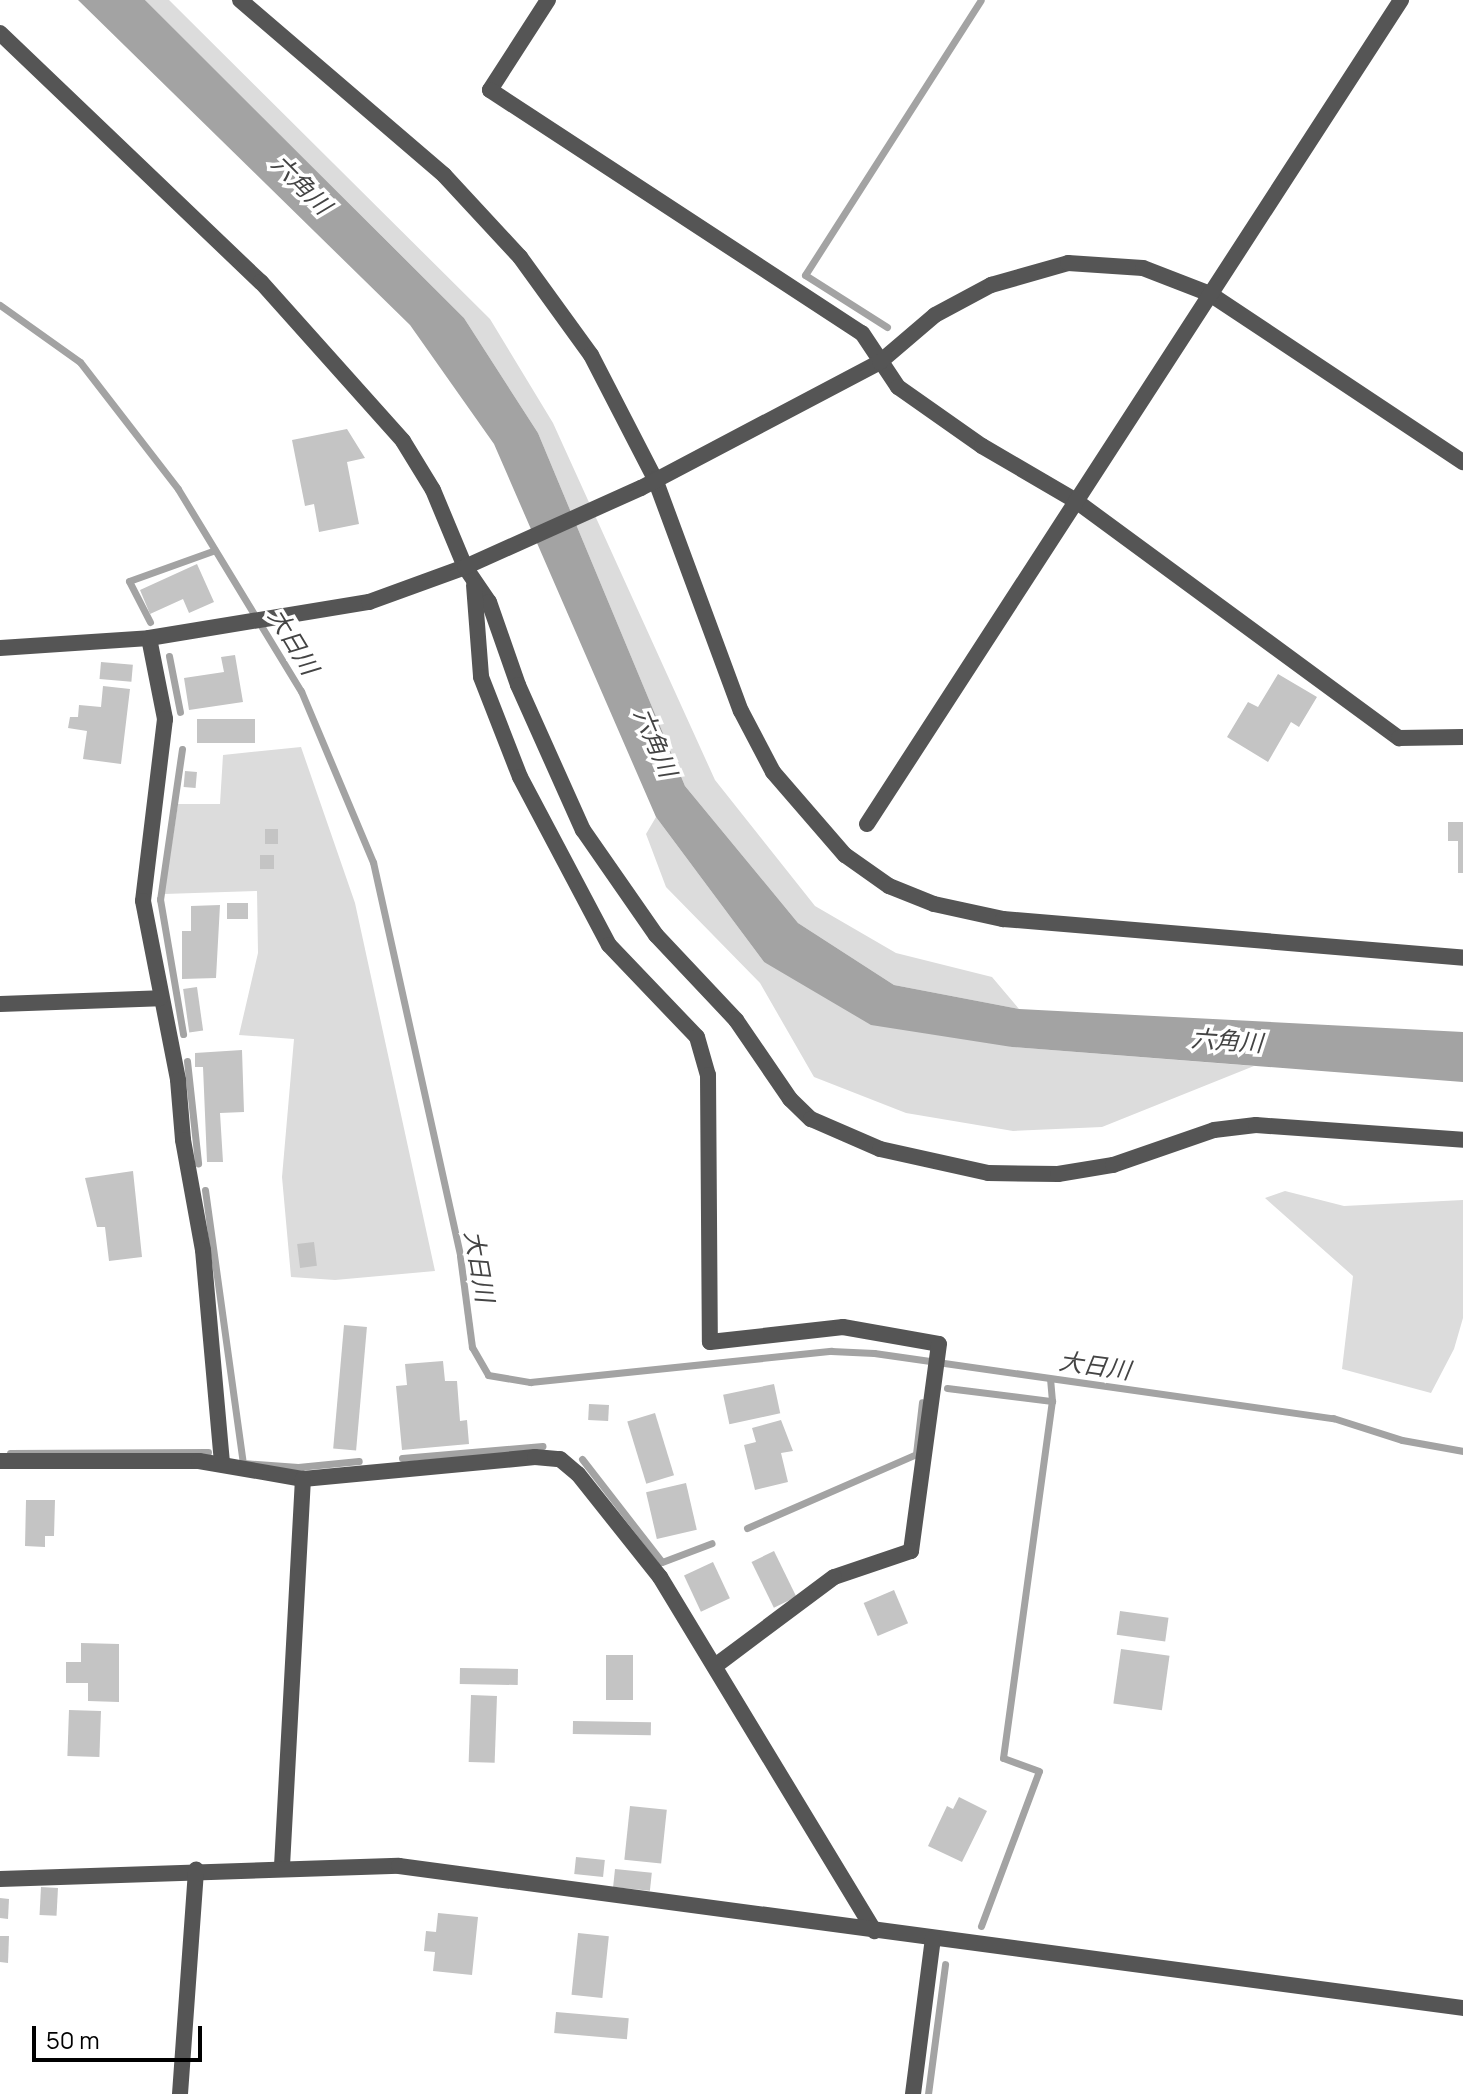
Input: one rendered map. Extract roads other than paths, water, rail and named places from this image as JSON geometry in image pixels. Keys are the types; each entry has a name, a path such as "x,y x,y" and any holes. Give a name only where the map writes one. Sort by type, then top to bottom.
{"street":[{"path":"240,0 444,175 520,257 591,355 736,696 773,772 845,855 889,886 934,904 1003,919 1463,958"},
{"path":"548,0 490,90 862,333 898,387 1076,501 1399,738 1463,737"},
{"path":"867,824 1401,0"},
{"path":"0,33 261,282 345,372 411,453 433,490 471,563 481,677 520,777 609,945 697,1037 708,1075 710,1342 843,1327 939,1344 911,1551 834,1577 715,1666"},
{"path":"0,648 149,638 273,621 369,602 471,563 756,432 880,362 935,315 1028,271 1104,263 1166,275 1210,294 1463,462"},
{"path":"474,583 489,602 547,755 611,876 656,935 736,1020 790,1099 811,1119 880,1149 988,1173 1058,1174 1113,1165 1214,1130 1256,1125 1463,1140"},
{"path":"149,638 165,719 143,901 178,1080 183,1140 203,1250 222,1462"},
{"path":"0,1004 160,998"},
{"path":"0,1461 222,1462 243,1472 303,1479 535,1457 560,1459 578,1474 660,1577 874,1931"},
{"path":"282,1866 303,1479"},
{"path":"0,1879 282,1866 399,1866 1463,2008"},
{"path":"180,2094 196,1870"},
{"path":"913,2094 933,1938"}],"water":[{"name":"六角川","path":"78,0 145,0 464,318 538,433 685,786 798,923 894,985 1019,1009 1463,1032 1463,1082 1012,1047 871,1025 764,962 656,817 494,444 410,325"}],"waterway":[{"path":"887,327 805,275 981,0"},
{"name":"大日川","path":"0,305 80,362 178,489 301,691 373,862 460,1256 472,1347 488,1375 530,1382 831,1351 874,1353 1333,1418 1402,1440 1463,1451"},
{"path":"150,622 129,581 215,550"},
{"path":"169,656 180,712"},
{"path":"182,749 160,899 183,1034"},
{"path":"187,1061 198,1163"},
{"path":"205,1190 243,1463 298,1467 359,1461"},
{"path":"981,1926 1039,1771 1003,1758 1052,1401 1050,1379"},
{"path":"947,1388 1052,1401"},
{"path":"747,1528 916,1454 922,1402"},
{"path":"402,1458 542,1446"},
{"path":"10,1453 208,1452"},
{"path":"582,1459 662,1562 712,1543"},
{"path":"928,2094 945,1964"}]}
